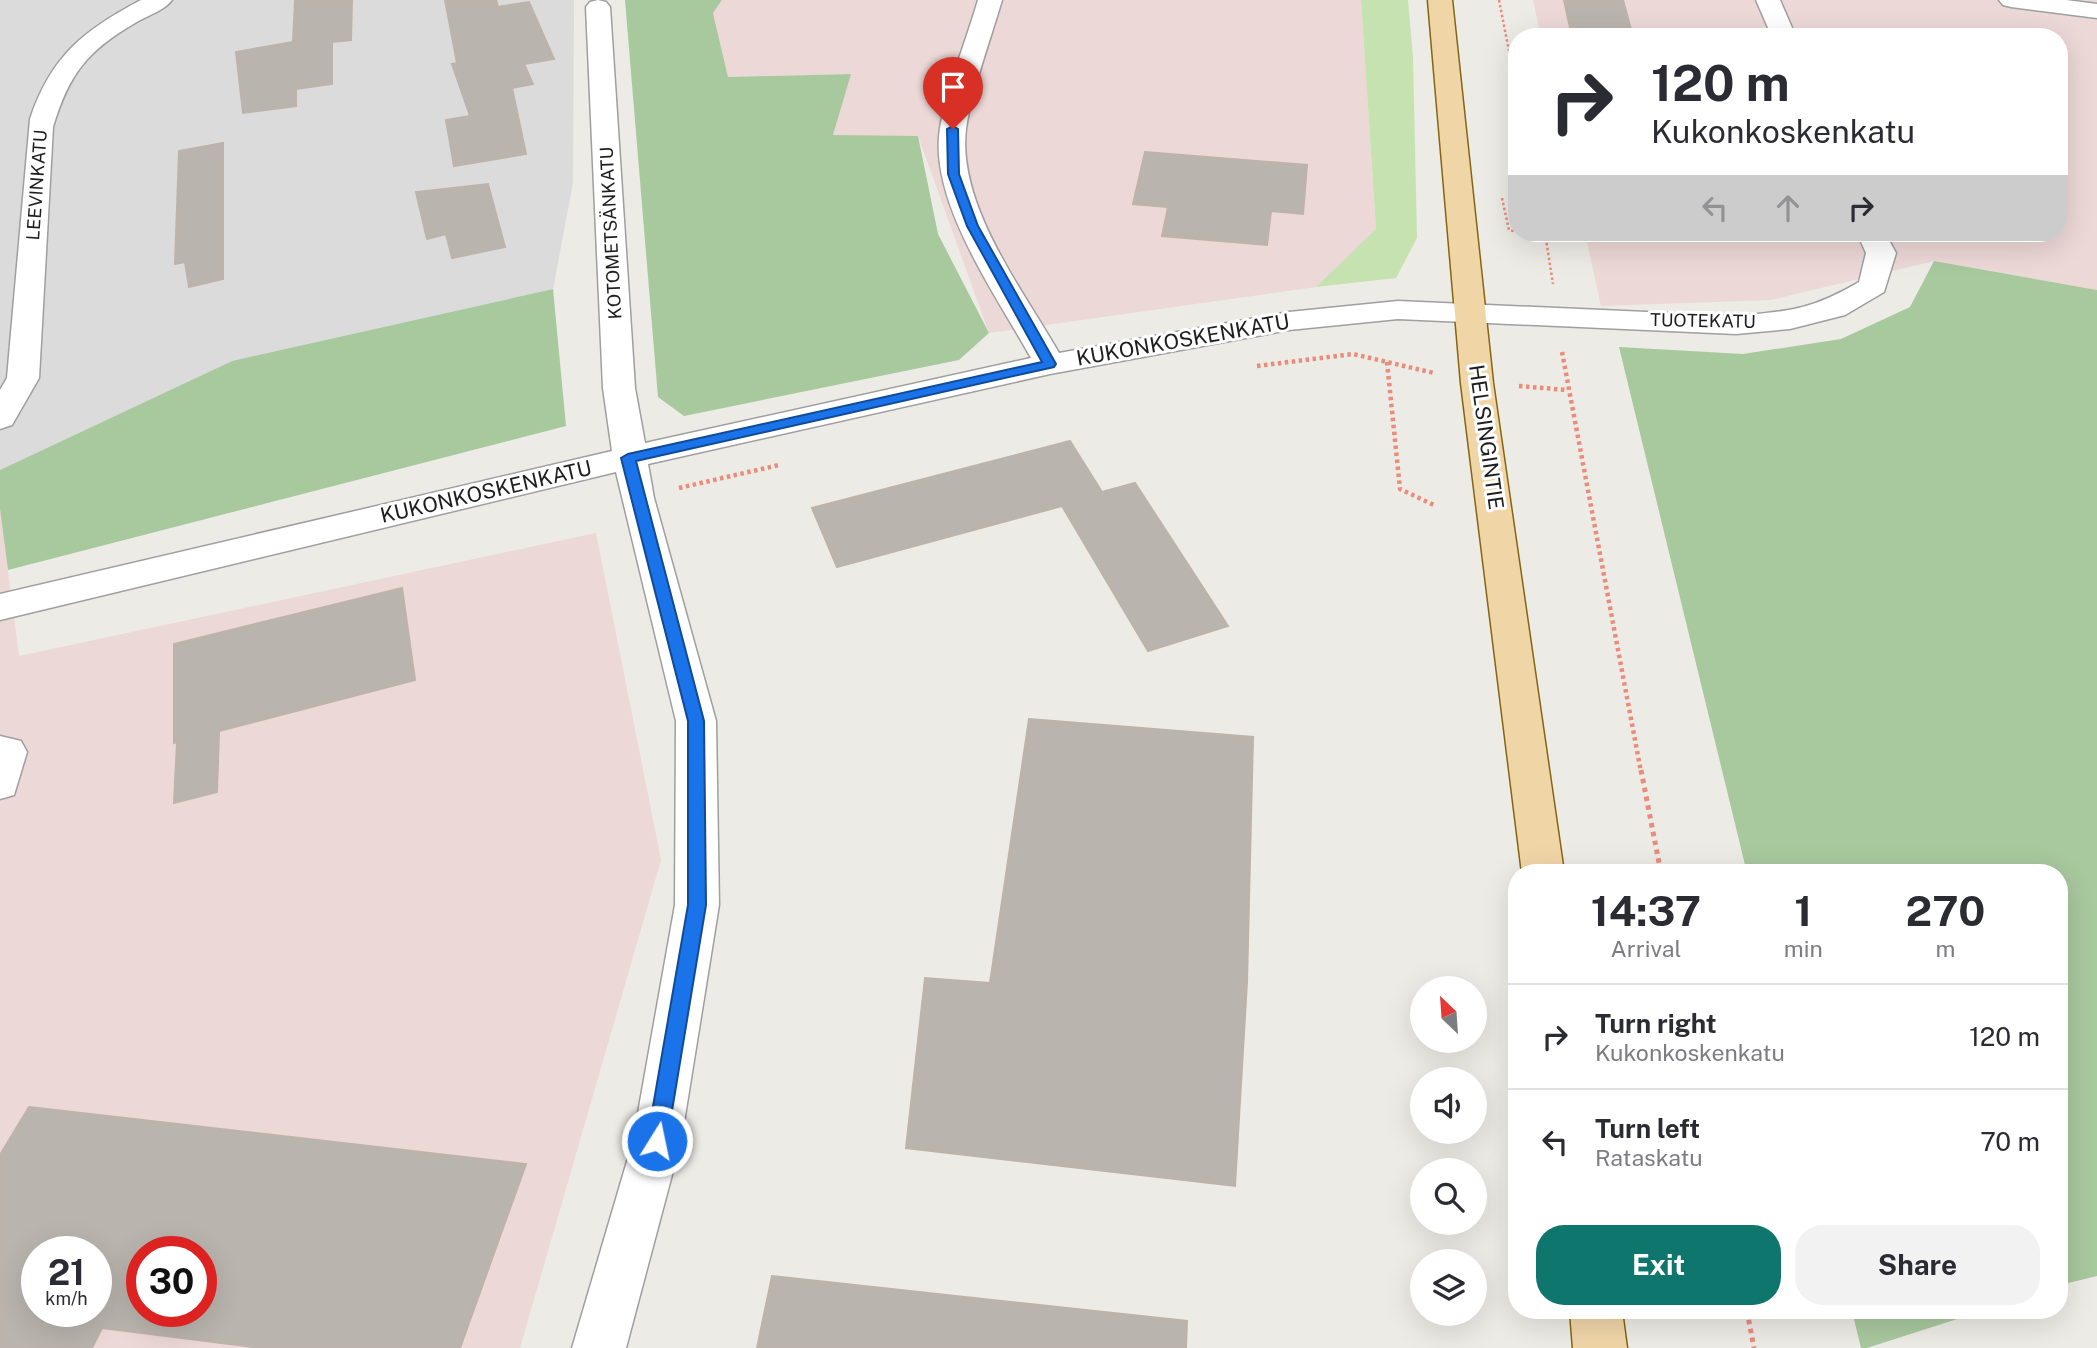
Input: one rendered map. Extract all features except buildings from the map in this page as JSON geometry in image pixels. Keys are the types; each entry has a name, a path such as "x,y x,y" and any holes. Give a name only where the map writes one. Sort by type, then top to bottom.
{"main road":[{"name":"HELSINGINTIE","path":"1440,0 1477,383 1542,864"},
{"path":"1597,1319 1600,1348"}],"street":[{"name":"LEEVINKATU","path":"0,418 23,378 40,127 50,95 69,62 152,0"},
{"path":"990,0 953,129 953,174 972,226 1050,364"},
{"path":"1768,0 1780,28"},
{"path":"2011,0 2097,11"},
{"name":"KOTOMETSÄNKATU","path":"598,7 619,388 633,478 696,721 697,905 657,1141 599,1348"},
{"name":"TUOTEKATU","path":"1471,311 1736,325 1790,320 1834,309 1873,285 1881,253 1876,242"},
{"name":"KUKONKOSKENKATU","path":"0,607 633,478 1050,364 1289,321 1398,310 1471,311"},
{"path":"0,752 7,752 0,783"}],"path":[{"path":"1499,0 1508,46"},
{"path":"1501,192 1508,225"},
{"path":"1546,242 1567,390 1659,864"},
{"path":"1247,367 1353,354 1477,383 1567,390"},
{"path":"1387,362 1400,489 1436,506"},
{"path":"633,478 789,462"},
{"path":"1749,1319 1754,1348"}],"shaded area":[{"path":"0,0 574,0 573,183 553,289 232,361 0,470"},
{"path":"722,0 1361,0 1376,230 1316,287 989,333 918,136 833,136 850,74 728,77 713,13"},
{"path":"1533,0 2097,0 2097,290 1934,261 1771,300 1601,306 1587,242 2068,242 2068,28 1539,28"},
{"path":"0,509 19,656 596,533 661,860 520,1348 0,1348"}],"green space":[{"path":"625,0 722,0 713,13 728,77 851,74 833,135 918,136 938,234 989,333 959,360 684,416 658,397"},
{"path":"1361,0 1408,0 1413,57 1417,238 1396,278 1316,287 1376,229"},
{"path":"1934,261 2097,290 2097,1276 2068,1283 2068,864 1745,864 1619,347 1743,354 1841,339 1910,307"},
{"path":"553,289 566,426 8,570 0,509 0,470 232,361"},
{"path":"1854,1319 1957,1319 1867,1348 1861,1348"}],"route":[{"path":"657,1141 697,905 696,721 628,458 1050,364 972,226 953,174 953,129"}]}
